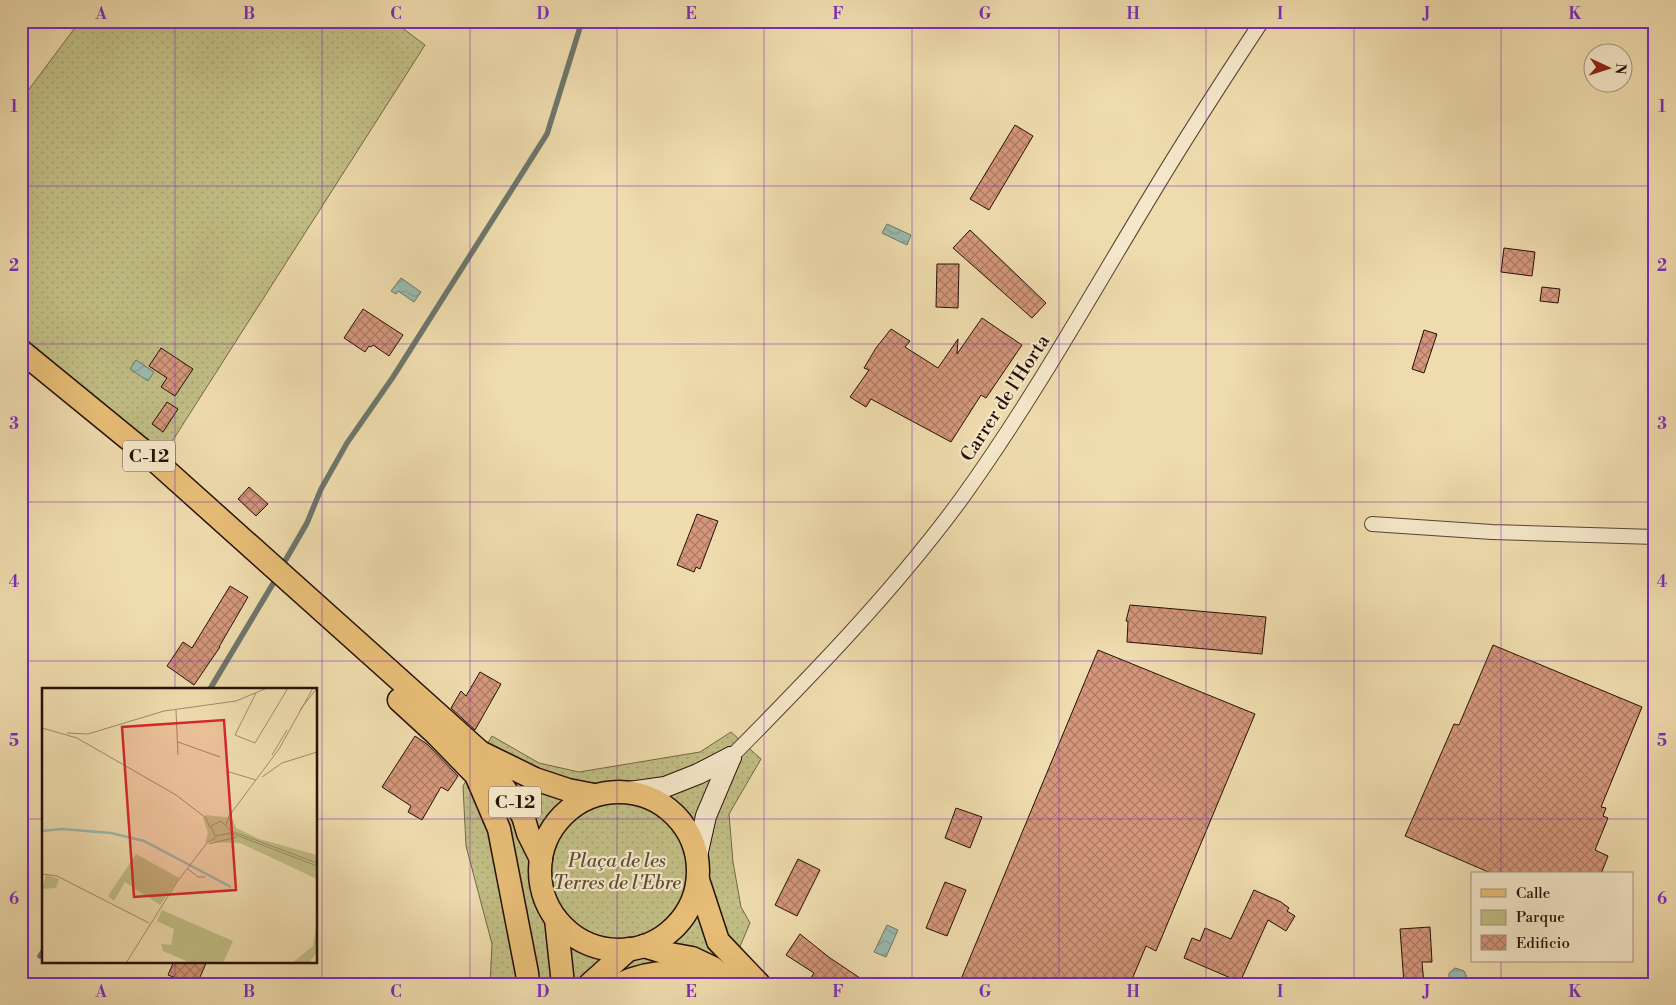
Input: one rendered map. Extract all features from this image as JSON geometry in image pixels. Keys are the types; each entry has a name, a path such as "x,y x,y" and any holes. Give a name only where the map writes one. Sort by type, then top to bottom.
{"main road":[{"name":"C-12","path":"21,351 152,458 479,751 523,816 528,833 541,859"},
{"path":"370,653 393,694 476,775 499,829 528,984"},
{"name":"C-12","path":"479,751 535,779 568,790 594,795"},
{"name":"C-12","path":"636,948 664,936 681,920 692,901 697,879 696,856 690,835 677,817 655,800 628,792 594,795 578,803 558,820 549,834 541,859 542,891 556,919 571,933 588,944 615,950 636,948 692,958 713,968 733,984"},
{"name":"C-12","path":"697,879 718,940 760,984"},
{"path":"556,919 563,984"},
{"path":"590,984 636,948"},
{"path":"620,984 636,978 672,972 683,973 717,984"}],"street":[{"name":"Carrer de l'Horta","path":"730,757 798,688 883,595 924,547 960,499 1030,396 1194,126 1262,21"},
{"path":"1372,524 1492,532 1655,537"},
{"path":"628,792 665,787 698,774 730,757"},
{"path":"696,856 706,816 730,757"}],"green space":[{"path":"80,21 393,21 425,45 164,454 21,335 21,100"},
{"name":"Plaça de les Terres de l'Ebre","path":"731,732 761,759 729,814 733,862 741,907 750,923 724,984 490,984 492,944 466,846 463,786 492,736 539,763 579,772 700,752"}],"water":[{"path":"887,224 911,235 907,245 882,233"},
{"path":"401,278 421,292 414,302 398,291 396,294 391,291"},
{"path":"136,360 154,372 148,381 130,369"},
{"path":"887,925 898,930 886,957 874,952"},
{"path":"1455,968 1464,971 1467,984 1449,984 1449,973"}],"building":[{"path":"1015,125 1033,136 989,210 970,199"},
{"path":"970,230 1046,303 1032,318 953,248"},
{"path":"1504,248 1535,252 1532,276 1501,272"},
{"path":"937,264 959,264 958,308 936,307"},
{"path":"1542,287 1560,289 1558,303 1540,301"},
{"path":"363,309 403,335 389,356 373,345 369,346 365,352 344,338"},
{"path":"982,318 1022,345 986,398 981,395 951,442 871,399 866,407 850,397 869,370 864,368 876,348 891,329 910,341 905,347 938,368 958,339 957,354"},
{"path":"1424,330 1437,334 1424,373 1412,369"},
{"path":"161,348 193,369 175,396 161,387 167,378 149,366"},
{"path":"167,402 178,409 163,432 152,424"},
{"path":"249,487 268,504 256,516 238,499"},
{"path":"697,514 718,521 700,569 696,567 694,572 677,565"},
{"path":"230,586 248,597 220,647 194,685 167,666 183,642 192,648"},
{"path":"1130,605 1266,617 1262,654 1127,642 1128,621 1126,621"},
{"path":"1493,645 1642,707 1601,807 1606,808 1603,816 1608,818 1595,850 1608,856 1602,872 1488,872 1405,836 1454,724 1459,725"},
{"path":"1098,650 1255,714 1156,951 1146,946 1130,984 959,984"},
{"path":"480,672 501,684 475,730 451,708 461,691 466,696"},
{"path":"415,736 427,744 458,776 448,791 441,787 422,820 408,812 411,806 382,787"},
{"path":"956,808 982,817 970,848 945,838"},
{"path":"798,859 820,870 797,916 775,905"},
{"path":"945,882 966,890 947,936 926,928"},
{"path":"1254,890 1281,902 1289,908 1287,911 1295,916 1286,931 1268,920 1240,982 1184,958 1192,938 1200,941 1205,928 1231,939"},
{"path":"1430,927 1432,962 1422,962 1424,984 1404,984 1400,929"},
{"path":"800,934 830,958 869,984 807,984 814,973 786,955"},
{"path":"174,962 207,962 197,984 191,984 168,975"}],"waterway":[{"path":"281,568 307,523 321,489 347,443 393,377 547,134 582,21"},
{"path":"211,688 277,577"}]}
